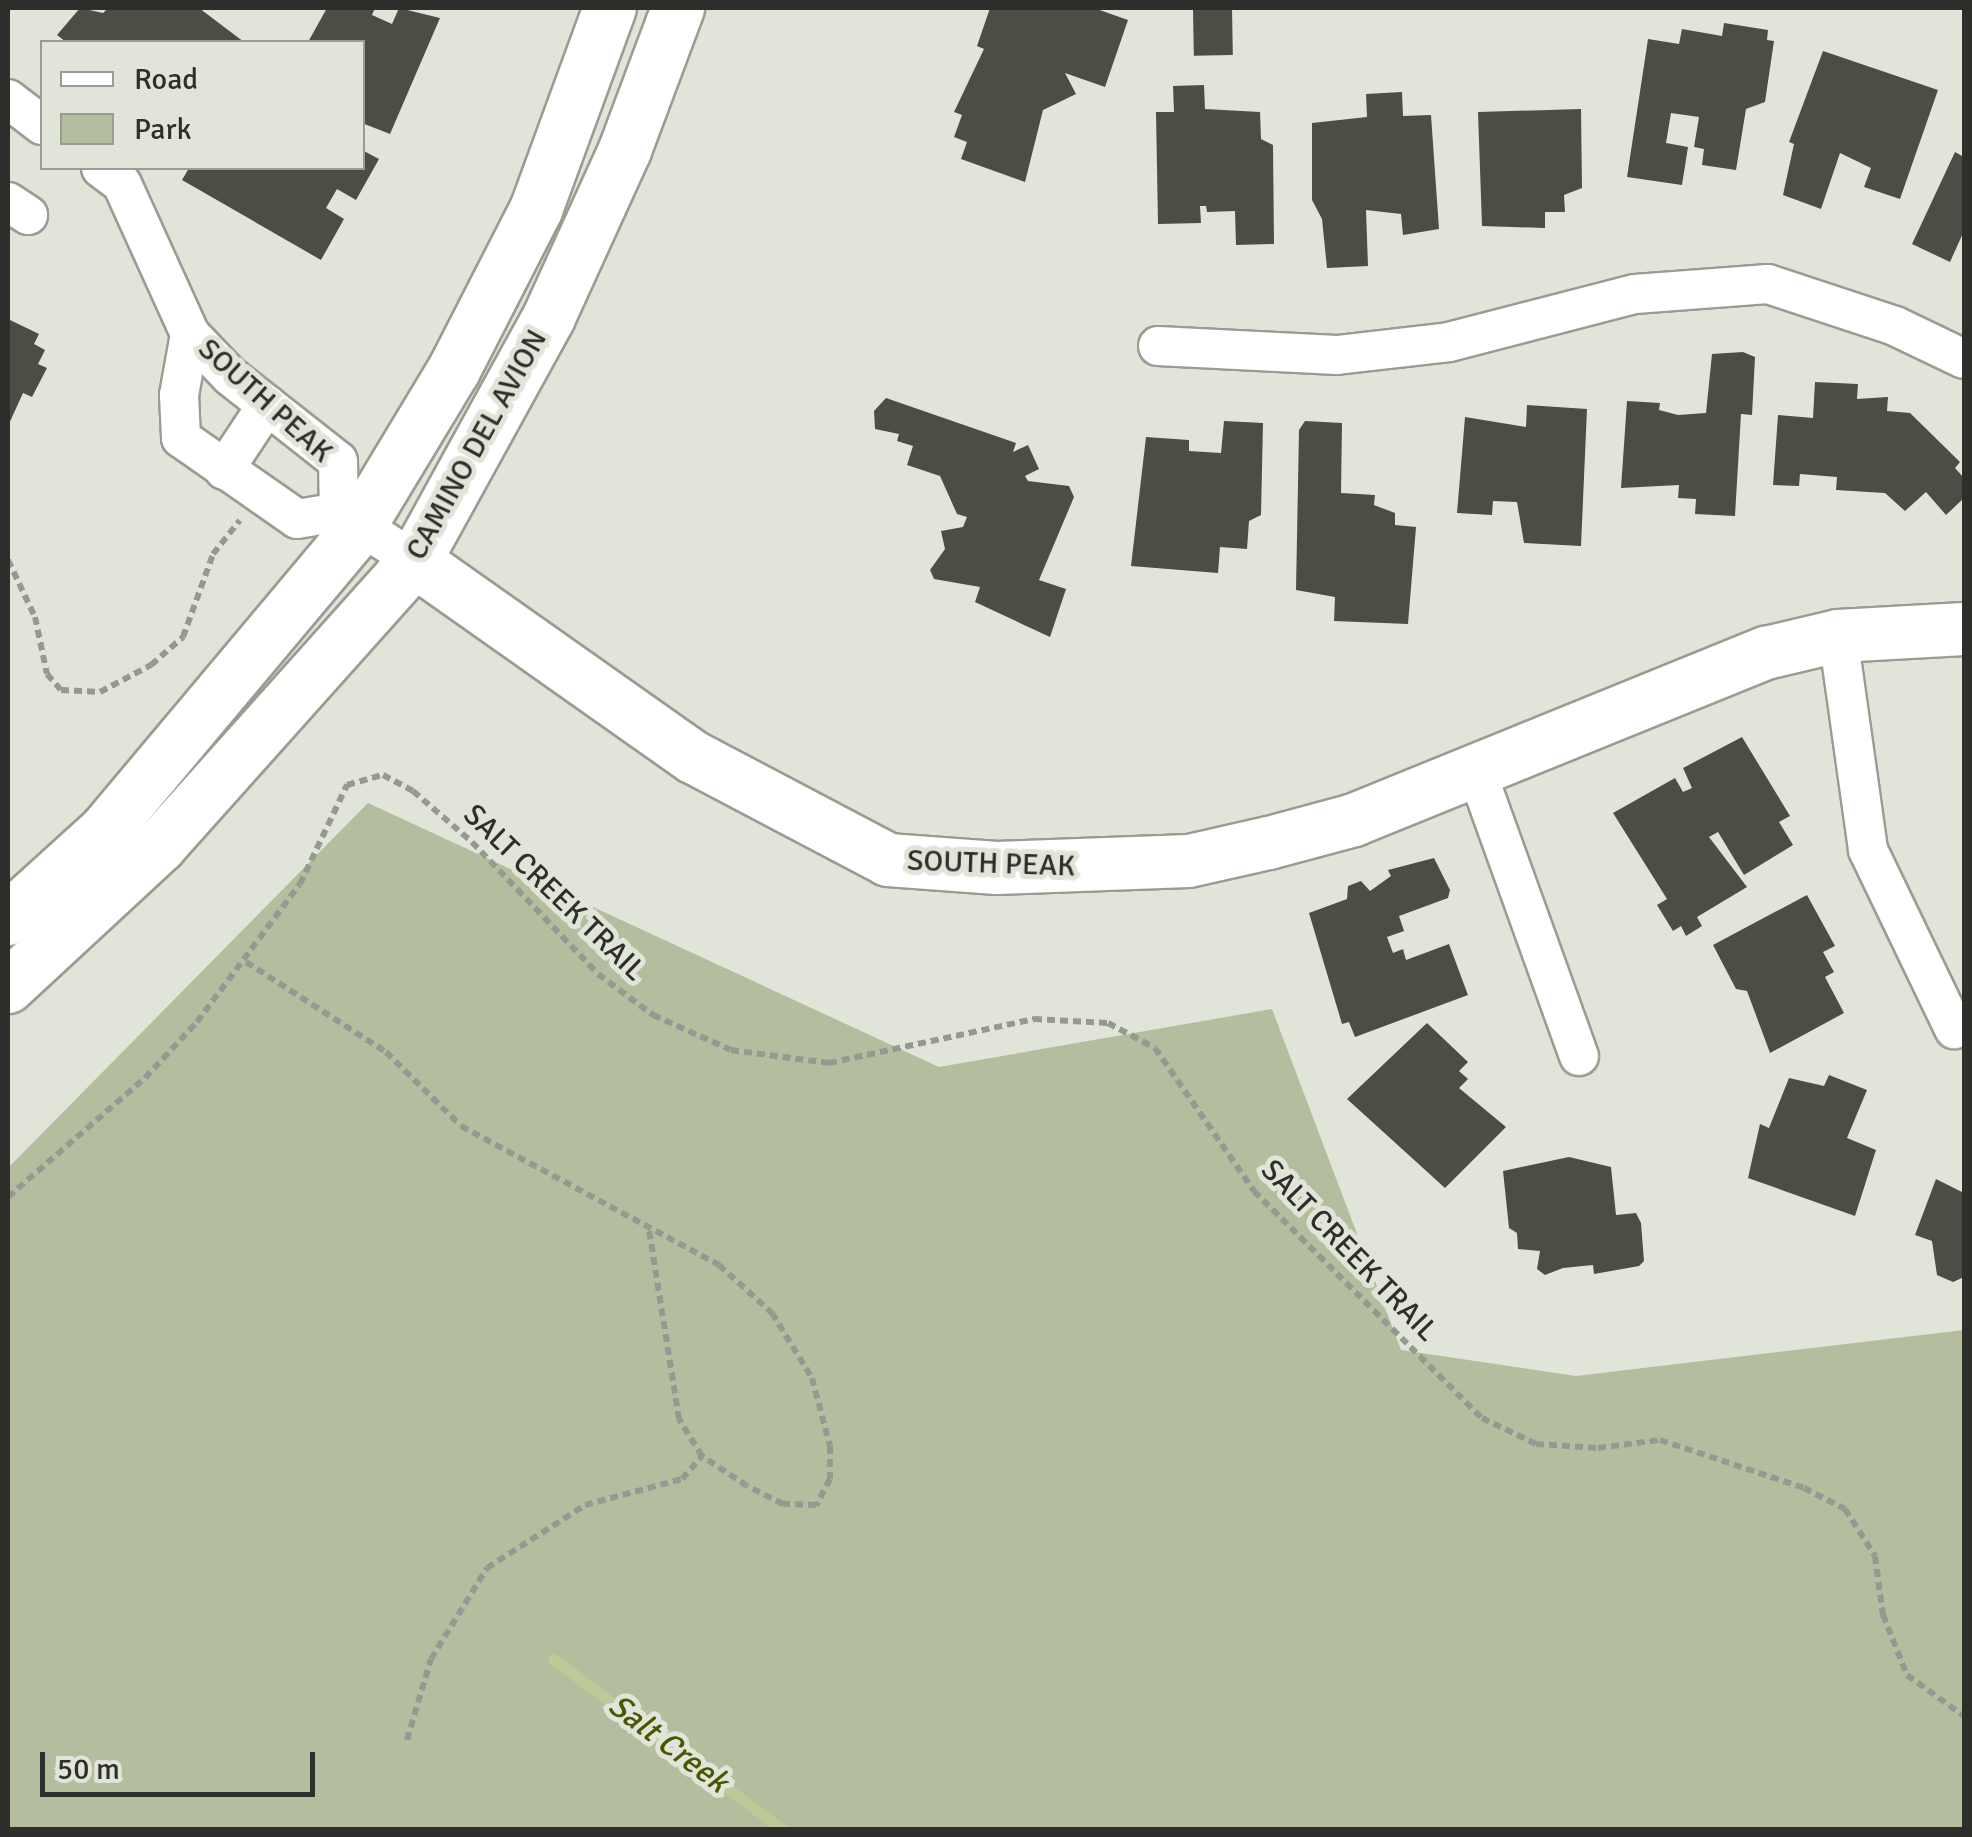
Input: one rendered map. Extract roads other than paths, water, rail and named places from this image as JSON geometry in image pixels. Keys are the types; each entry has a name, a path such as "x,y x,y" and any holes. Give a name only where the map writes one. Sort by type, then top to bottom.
{"main road":[{"name":"CAMINO DEL AVION","path":"8,919 105,831 349,521 454,370 536,210 610,8"},
{"name":"CAMINO DEL AVION","path":"8,987 160,846 415,561 549,317 625,150 678,8"},
{"name":"SOUTH PEAK","path":"415,561 693,757 888,860 997,868 1188,861 1354,820 1695,677 1838,636 1964,629"}],"street":[{"path":"8,99 40,123"},
{"name":"SOUTH PEAK","path":"103,170 122,184 190,334 267,405 338,461 349,521 415,561"},
{"path":"1158,346 1337,355 1449,342 1635,294 1768,284 1895,326 1964,359"},
{"path":"190,334 179,396 181,438 297,518 349,521"},
{"path":"224,470 267,405"},
{"path":"1838,636 1868,850 1954,1029"},
{"path":"1476,770 1579,1056"}],"waterway":[{"name":"Salt Creek","path":"553,1659 783,1830"}]}
